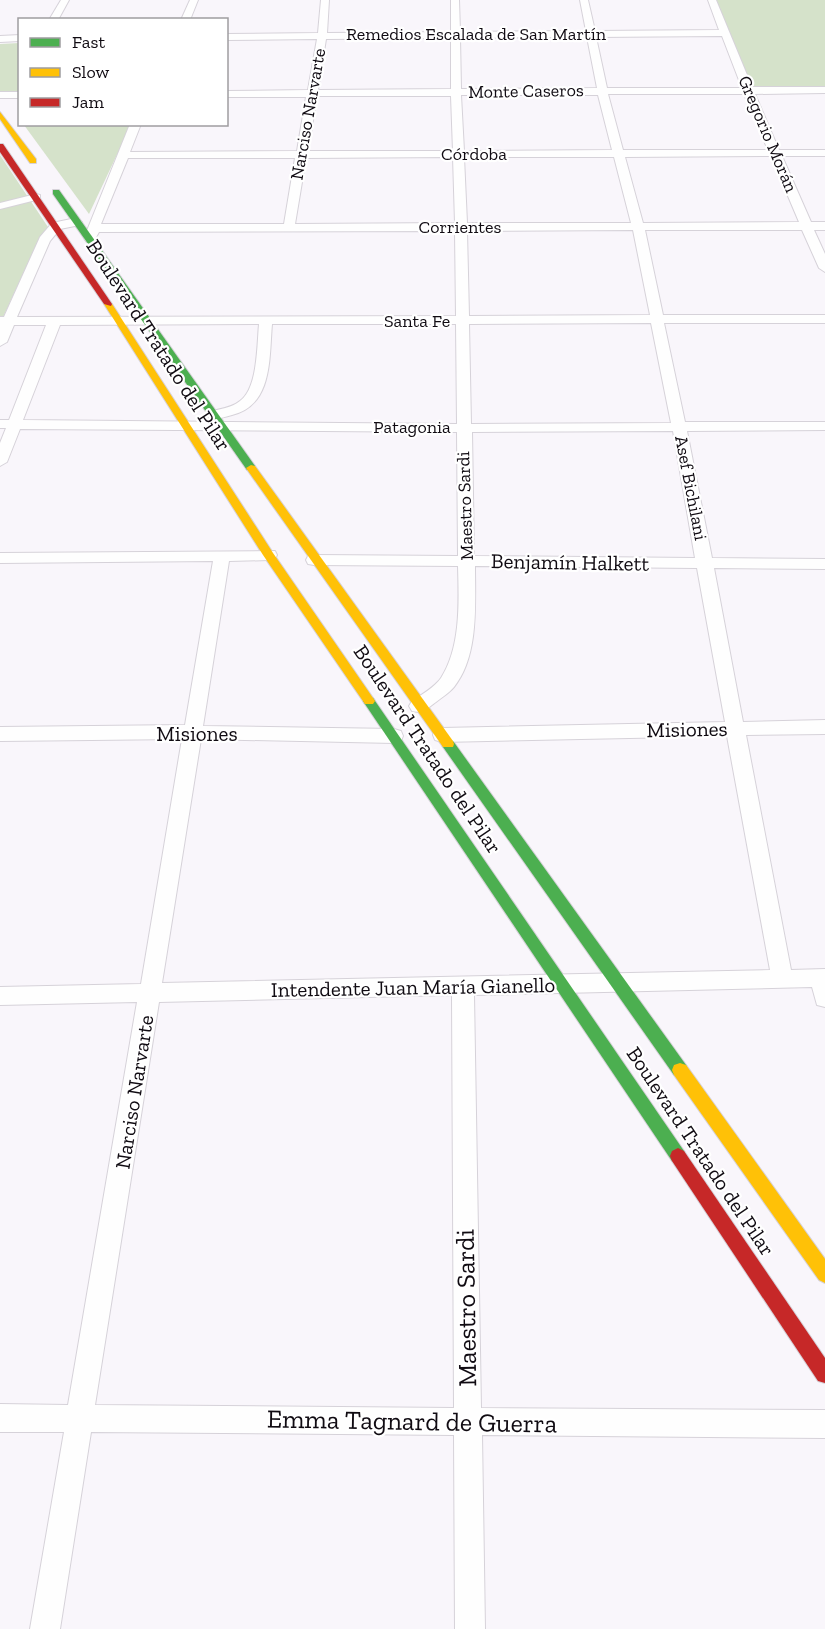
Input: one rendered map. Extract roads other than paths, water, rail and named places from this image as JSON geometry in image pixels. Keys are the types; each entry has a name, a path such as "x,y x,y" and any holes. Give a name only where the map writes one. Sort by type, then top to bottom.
{"main road":[{"name":"Boulevard Tratado del Pilar","path":"0,114 76,222 92,234 116,277 314,560 620,982 825,1274"},
{"name":"Boulevard Tratado del Pilar","path":"0,146 120,322 269,555 563,984 825,1374"},
{"path":"36,197 48,182"},
{"path":"94,283 116,277"}],"street":[{"path":"55,18 65,0"},
{"path":"186,18 194,0"},
{"name":"Narciso Narvarte","path":"289,227 322,36 325,0"},
{"name":"Maestro Sardi","path":"418,706 447,684 460,658 467,606 455,0"},
{"name":"Asef Bichilani","path":"584,0 602,90 638,226 679,427 782,979"},
{"name":"Gregorio Morán","path":"712,0 825,268"},
{"name":"Remedios Escalada de San Martín","path":"228,37 725,33"},
{"path":"0,39 18,38"},
{"name":"Monte Caseros","path":"228,94 825,90"},
{"path":"0,95 18,95"},
{"path":"92,234 135,126"},
{"name":"Córdoba","path":"124,155 825,153"},
{"path":"0,206 36,197"},
{"path":"0,342 4,321 44,240 56,226 76,222"},
{"name":"Corrientes","path":"92,234 289,227 825,226"},
{"name":"Santa Fe","path":"4,321 825,319"},
{"path":"0,462 7,424 54,322"},
{"path":"218,420 252,398 257,388 266,322"},
{"name":"Patagonia","path":"7,424 186,425 218,420 463,428 825,426"},
{"name":"Narciso Narvarte","path":"45,1629 222,555"},
{"path":"0,558 269,555"},
{"name":"Benjamín Halkett","path":"314,560 825,564"},
{"name":"Misiones","path":"442,735 825,727"},
{"name":"Misiones","path":"0,734 193,732 394,736"},
{"name":"Intendente Juan María Gianello","path":"0,996 782,979 823,985"},
{"name":"Maestro Sardi","path":"463,986 470,1629"},
{"name":"Emma Tagnard de Guerra","path":"0,1418 825,1424"}]}
